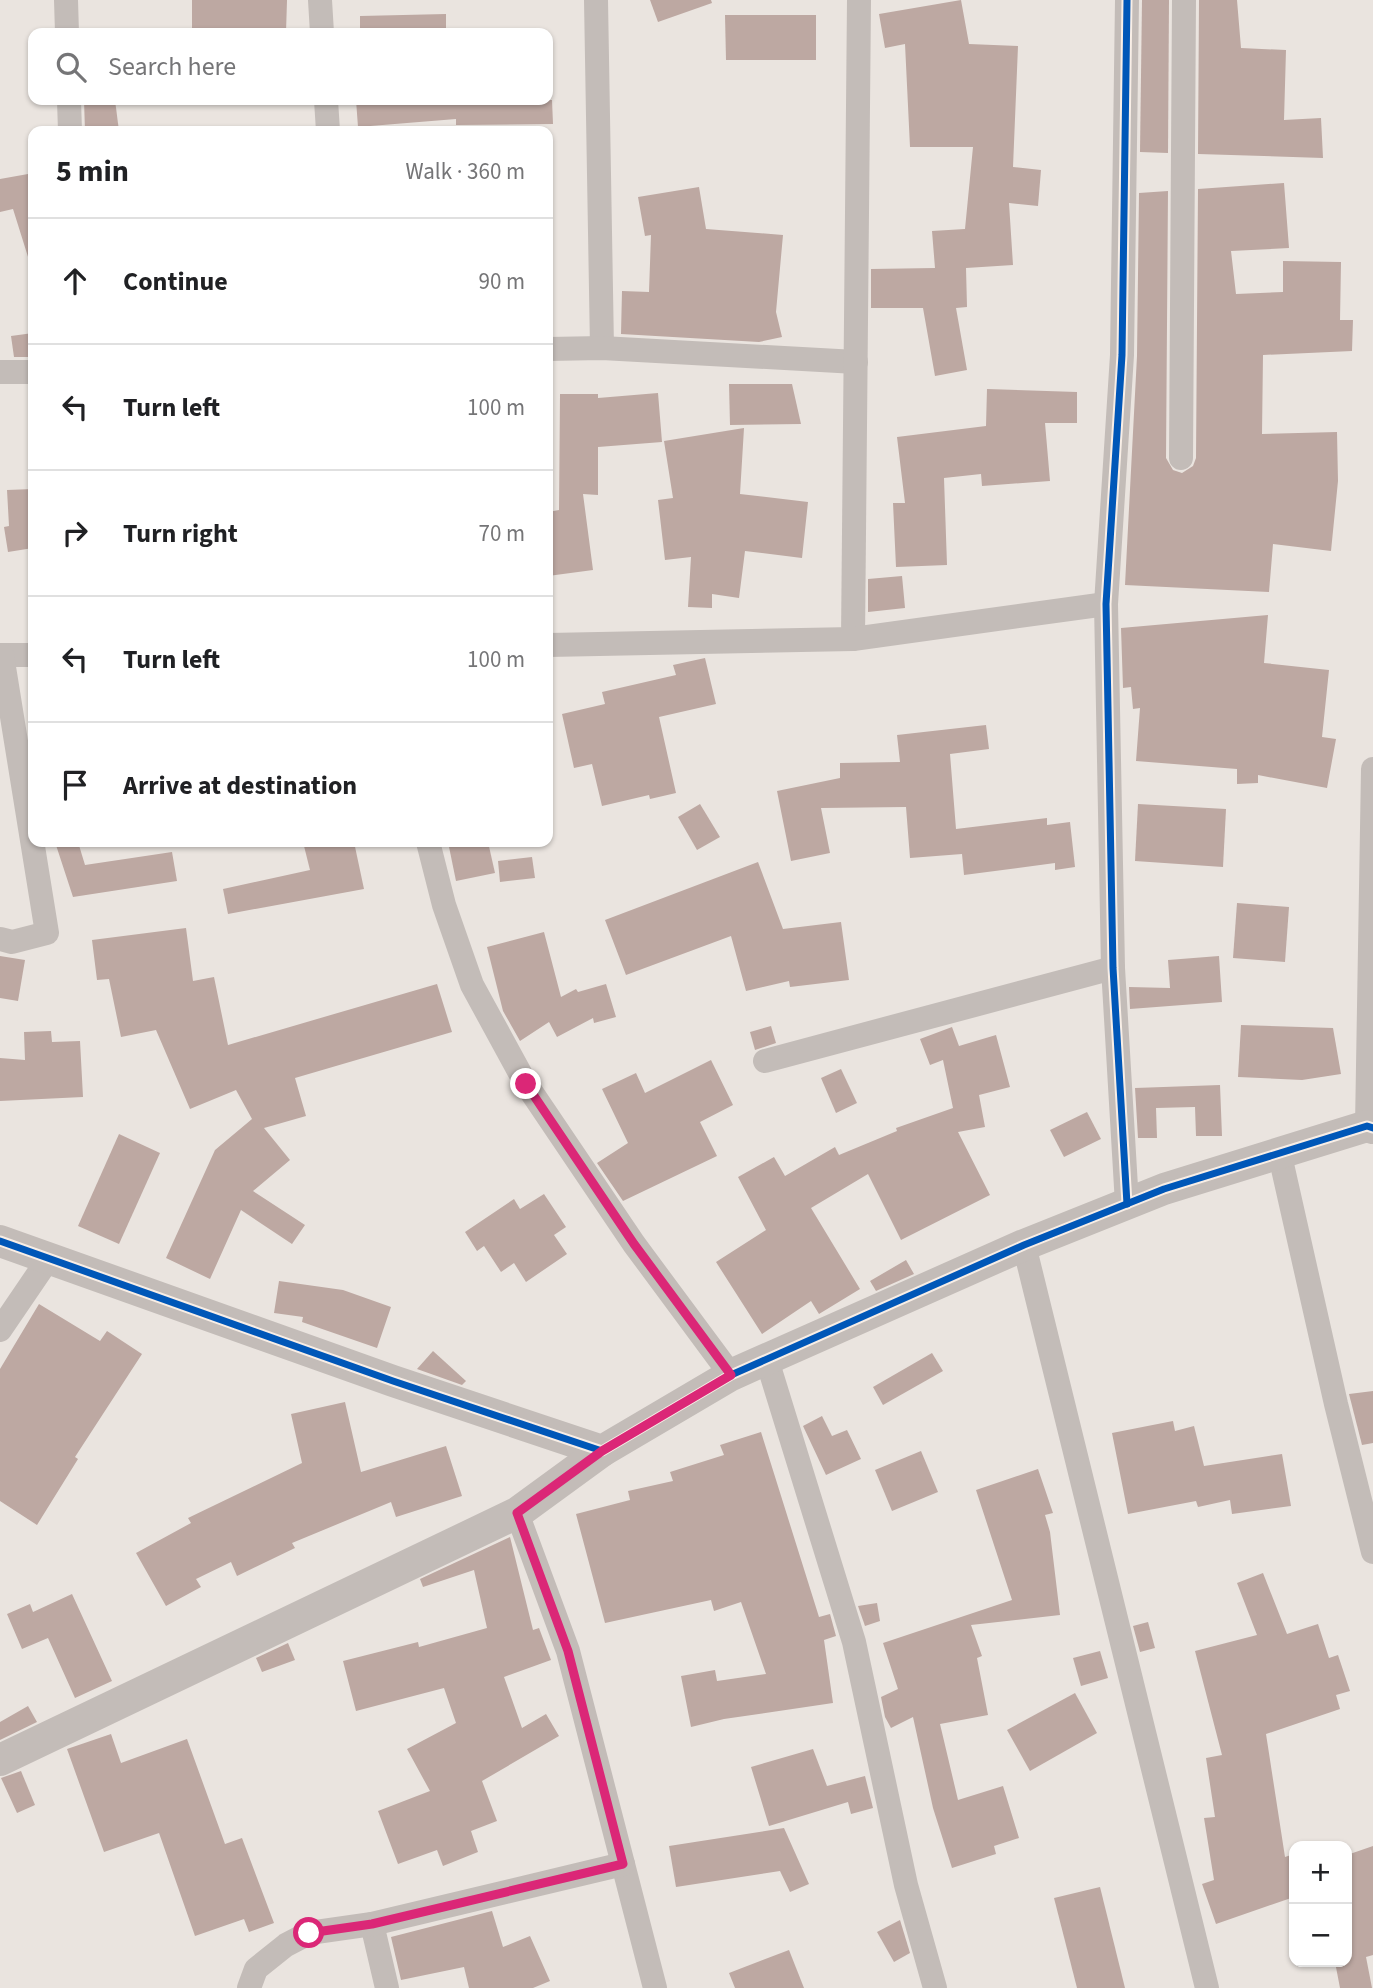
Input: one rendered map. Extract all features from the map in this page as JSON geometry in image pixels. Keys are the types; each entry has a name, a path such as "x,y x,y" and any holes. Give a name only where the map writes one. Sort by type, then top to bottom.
{"street":[{"path":"66,0 67,28"},
{"path":"320,0 322,28"},
{"path":"596,0 602,348"},
{"path":"853,639 859,0"},
{"path":"1127,0 1122,355 1106,604 1113,968 1127,1204"},
{"path":"1181,458 1184,0"},
{"path":"69,105 70,126"},
{"path":"326,105 328,126"},
{"path":"553,349 602,348 856,362"},
{"path":"0,372 28,372"},
{"path":"553,646 853,639 1106,604"},
{"path":"28,655 1,655 28,818"},
{"path":"0,1760 517,1513 602,1451 731,1375 1024,1245 1127,1204 1279,1151 1370,1127 1373,769"},
{"path":"0,939 12,942 47,933 33,847"},
{"path":"429,847 444,905 472,985 526,1084 634,1244 731,1375"},
{"path":"765,1062 1113,968"},
{"path":"1279,1151 1336,1404 1373,1552"},
{"path":"0,1241 47,1261 602,1451"},
{"path":"1024,1245 1207,1988"},
{"path":"0,1330 47,1261"},
{"path":"767,1360 854,1642 906,1885 935,1988"},
{"path":"517,1513 568,1651 654,1988"},
{"path":"249,1988 256,1969 286,1945 309,1933 372,1924 623,1864"},
{"path":"372,1924 387,1988"}],"building":[{"path":"192,0 287,0 286,28 192,28"},
{"path":"650,0 711,0 712,3 658,22"},
{"path":"961,0 969,44 1018,46 1013,167 1041,170 1038,206 1009,203 1013,265 966,268 967,307 956,308 967,370 935,376 923,308 871,308 871,269 935,268 932,231 965,229 973,147 910,147 905,44 885,48 879,14"},
{"path":"1142,0 1169,0 1168,153 1140,152"},
{"path":"1199,0 1237,0 1241,48 1286,50 1284,120 1321,118 1323,158 1198,154"},
{"path":"446,14 446,28 360,28 360,16"},
{"path":"725,15 816,15 816,60 726,60"},
{"path":"84,105 116,105 118,126 85,126"},
{"path":"356,105 552,105 553,124 456,125 456,119 358,126"},
{"path":"28,174 28,257 13,209 0,212 0,179"},
{"path":"1284,183 1289,248 1231,251 1236,294 1283,292 1283,261 1341,262 1340,320 1353,320 1352,351 1263,355 1262,434 1337,432 1338,481 1331,551 1273,544 1269,592 1125,585 1137,356 1139,193 1168,191 1166,458 1173,470 1182,473 1193,466 1196,458 1198,189"},
{"path":"699,187 706,229 783,235 776,312 782,337 759,342 621,334 622,291 649,292 651,235 645,236 638,197"},
{"path":"28,334 28,357 14,357 11,336"},
{"path":"729,384 792,384 801,424 730,425"},
{"path":"987,389 1077,392 1077,423 1045,423 1050,481 982,486 981,474 944,478 947,565 896,567 893,503 905,503 897,437 986,426"},
{"path":"658,393 662,442 598,447 598,495 583,494 593,570 553,575 553,511 559,510 560,394 598,394 598,398"},
{"path":"744,428 740,494 808,502 802,558 745,551 739,598 712,594 712,608 688,607 691,557 665,560 658,500 673,498 664,441"},
{"path":"28,489 28,549 8,552 4,527 9,526 7,490"},
{"path":"902,576 905,608 868,612 868,579"},
{"path":"1268,615 1264,663 1329,670 1322,737 1336,739 1327,788 1258,775 1258,783 1237,784 1237,769 1136,761 1140,708 1133,709 1131,687 1123,688 1121,628"},
{"path":"705,658 716,704 659,717 676,793 650,799 649,795 602,806 592,764 574,768 562,714 605,704 602,692 676,675 673,665"},
{"path":"986,725 989,749 950,754 956,829 1047,818 1047,825 1070,822 1075,867 1055,870 1055,863 964,875 962,854 910,858 906,807 821,808 830,853 791,861 777,791 840,778 840,763 900,762 897,735"},
{"path":"700,804 720,837 697,850 678,817"},
{"path":"1138,804 1226,809 1223,867 1135,861"},
{"path":"57,847 80,847 85,865 172,852 177,881 73,897"},
{"path":"304,847 355,847 364,889 228,914 223,889 310,870"},
{"path":"449,847 489,847 495,873 456,881"},
{"path":"532,857 535,878 500,882 498,861"},
{"path":"758,862 783,929 841,922 849,980 790,987 789,981 746,991 731,936 626,975 605,920"},
{"path":"1237,903 1289,907 1285,962 1233,958"},
{"path":"186,928 193,981 214,977 228,1045 437,984 452,1032 295,1078 306,1116 264,1128 290,1160 253,1191 305,1225 292,1244 241,1210 210,1279 166,1258 215,1150 252,1119 236,1090 190,1109 156,1030 121,1037 109,979 97,980 92,940"},
{"path":"544,932 561,997 576,989 578,992 606,984 616,1017 594,1023 593,1018 557,1037 549,1022 520,1041 503,1011 487,947"},
{"path":"0,956 25,960 18,1001 0,998"},
{"path":"1219,956 1222,1002 1130,1009 1129,987 1170,988 1168,960"},
{"path":"1241,1025 1333,1028 1341,1074 1302,1080 1238,1077"},
{"path":"771,1026 776,1043 755,1050 750,1032"},
{"path":"952,1027 959,1046 996,1035 1010,1087 979,1095 985,1127 958,1132 990,1195 901,1240 868,1174 811,1208 860,1289 819,1314 811,1301 762,1334 716,1262 766,1230 738,1177 774,1157 785,1176 835,1147 839,1155 897,1131 896,1128 953,1108 943,1060 930,1065 920,1039"},
{"path":"51,1031 52,1042 80,1041 83,1097 0,1101 0,1058 25,1060 24,1032"},
{"path":"711,1060 733,1105 700,1122 717,1156 623,1201 597,1163 628,1143 602,1089 636,1073 645,1093"},
{"path":"841,1069 857,1103 836,1113 821,1078"},
{"path":"1220,1085 1222,1136 1196,1136 1195,1107 1156,1108 1157,1138 1138,1138 1135,1088"},
{"path":"1087,1112 1101,1139 1064,1157 1050,1130"},
{"path":"119,1134 160,1153 119,1244 78,1226"},
{"path":"544,1194 566,1227 554,1235 567,1254 526,1282 514,1263 501,1272 484,1246 477,1251 465,1232 514,1199 520,1209"},
{"path":"906,1260 914,1274 876,1291 870,1281"},
{"path":"279,1281 343,1290 391,1307 377,1348 302,1322 303,1317 274,1313"},
{"path":"39,1304 100,1341 107,1331 142,1354 75,1457 78,1459 37,1525 0,1501 0,1369"},
{"path":"433,1351 466,1381 462,1385 417,1369"},
{"path":"932,1353 943,1371 883,1405 873,1387"},
{"path":"1373,1391 1373,1443 1362,1445 1349,1394"},
{"path":"345,1402 361,1472 446,1446 462,1496 396,1517 391,1502 292,1543 295,1548 237,1576 231,1562 196,1579 201,1587 166,1606 136,1553 191,1523 188,1518 302,1463 291,1414"},
{"path":"822,1416 832,1436 847,1430 861,1459 826,1475 803,1426"},
{"path":"1173,1421 1175,1431 1194,1426 1204,1466 1282,1454 1291,1506 1232,1514 1230,1500 1198,1507 1196,1501 1128,1514 1112,1433"},
{"path":"761,1432 819,1617 830,1614 836,1636 824,1640 833,1703 724,1719 691,1727 681,1676 715,1670 717,1681 766,1674 741,1602 714,1611 711,1600 605,1623 576,1514 630,1500 628,1491 673,1481 670,1472 724,1455 720,1445"},
{"path":"921,1451 938,1492 892,1511 875,1470"},
{"path":"1038,1469 1053,1513 1045,1515 1050,1532 1060,1615 971,1625 982,1656 977,1658 988,1715 940,1724 958,1800 1003,1786 1019,1838 994,1846 996,1854 952,1868 933,1808 913,1717 891,1728 885,1717 881,1697 898,1689 883,1643 1012,1600 976,1490"},
{"path":"510,1537 533,1630 539,1628 551,1660 504,1677 522,1728 546,1714 559,1736 482,1781 497,1821 471,1831 478,1852 443,1866 437,1850 398,1864 378,1811 430,1791 407,1749 456,1723 444,1688 356,1711 343,1661 418,1642 419,1647 487,1628 474,1570 423,1587 420,1579"},
{"path":"1263,1573 1287,1634 1318,1624 1329,1658 1338,1655 1350,1691 1336,1695 1340,1709 1266,1734 1285,1857 1289,1856 1289,1899 1216,1924 1202,1884 1214,1880 1204,1818 1215,1817 1206,1758 1222,1755 1195,1651 1257,1635 1237,1583"},
{"path":"72,1594 112,1681 75,1698 48,1638 22,1649 7,1614 30,1604 33,1612"},
{"path":"877,1603 880,1621 865,1626 858,1606"},
{"path":"1148,1622 1155,1648 1140,1652 1133,1626"},
{"path":"288,1643 295,1660 262,1672 256,1658"},
{"path":"1100,1651 1108,1678 1081,1686 1073,1658"},
{"path":"1075,1693 1097,1733 1030,1771 1007,1730"},
{"path":"28,1706 37,1722 0,1740 0,1722"},
{"path":"111,1734 121,1763 187,1739 225,1844 242,1838 274,1923 249,1932 244,1919 195,1936 159,1833 104,1852 67,1749"},
{"path":"813,1749 827,1786 865,1776 873,1808 851,1814 848,1802 769,1826 751,1767"},
{"path":"21,1771 35,1805 17,1813 1,1778"},
{"path":"784,1828 809,1884 790,1892 780,1871 676,1887 669,1846"},
{"path":"1373,1846 1373,1955 1366,1957 1372,1988 1340,1988 1336,1967 1352,1967 1352,1853"},
{"path":"1100,1887 1125,1988 1077,1988 1054,1898"},
{"path":"492,1911 503,1947 530,1936 550,1981 533,1988 469,1988 464,1967 401,1980 391,1937"},
{"path":"900,1920 910,1953 894,1962 877,1932"},
{"path":"789,1950 804,1988 735,1988 729,1973"}],"cycle path":[{"path":"1127,0 1122,355 1106,604 1113,968 1127,1204"},
{"path":"0,1241 393,1381 602,1451 731,1375 1024,1245 1164,1189 1367,1126 1373,1128"}],"route":[{"path":"309,1933 372,1924 623,1864 568,1651 517,1513 602,1451 731,1375 634,1244 526,1084"}]}
